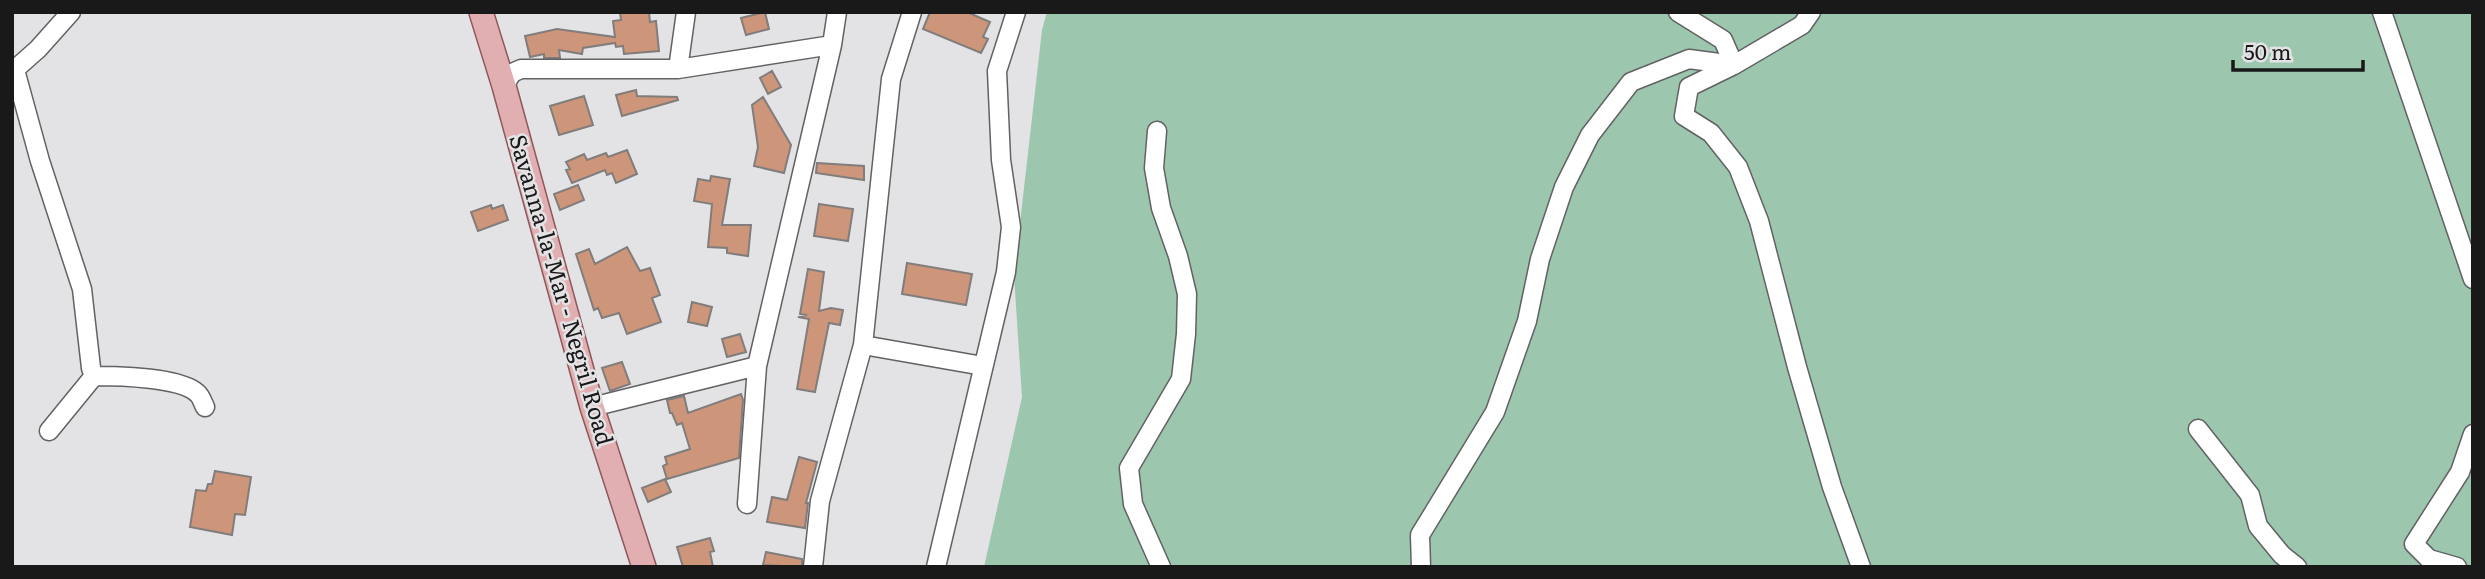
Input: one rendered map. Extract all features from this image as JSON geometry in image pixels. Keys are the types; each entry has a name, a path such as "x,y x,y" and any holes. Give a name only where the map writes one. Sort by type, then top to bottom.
{"main road":[{"name":"Savanna-la-Mar - Negril Road","path":"481,12 504,86 592,407 644,567"}],"street":[{"path":"71,12 14,71 82,289 94,376"},
{"path":"678,69 686,12"},
{"path":"747,504 757,366 832,45 837,12"},
{"path":"813,567 820,501 863,345 891,79 912,12"},
{"path":"936,567 1006,272 1011,227 1001,160 997,71 1016,12"},
{"path":"1678,12 1723,40 1734,65"},
{"path":"1811,12 1802,25 1734,65 1689,87 1684,116 1711,133 1738,167 1759,221 1793,354 1832,487 1861,567"},
{"path":"2382,12 2473,279"},
{"path":"504,86 512,74 521,69 678,69 832,45"},
{"path":"1421,567 1420,535 1495,412 1527,321 1540,259 1564,187 1590,135 1631,82 1689,59 1734,65"},
{"path":"1157,131 1154,168 1161,208 1178,256 1187,294 1186,334 1181,379 1129,468 1133,503 1161,567"},
{"path":"863,345 983,366"},
{"path":"592,407 757,366"},
{"path":"49,431 94,376 132,375 187,387 199,393 205,407"},
{"path":"2198,429 2250,495 2258,526 2282,555 2297,567"},
{"path":"2457,567 2429,559 2414,544 2460,472 2473,434"}],"green space":[{"path":"1047,12 2473,12 2473,567 984,567 1022,397 1014,276 1042,30"}],"building":[{"path":"620,12 649,12 650,22 656,21 659,51 624,54 623,46 616,47 615,43 583,48 582,54 559,50 560,58 544,58 544,54 530,57 525,36 557,29 615,37 613,21 621,20"},
{"path":"765,12 769,29 746,35 741,18"},
{"path":"930,12 967,12 990,22 983,37 988,39 981,53 923,29"},
{"path":"772,71 781,87 768,94 760,78"},
{"path":"636,90 637,96 677,97 678,100 622,116 616,95"},
{"path":"584,96 593,125 559,135 550,106"},
{"path":"763,97 791,145 784,173 754,166 758,147 752,105"},
{"path":"627,150 637,174 616,183 612,173 607,175 605,170 572,183 566,170 570,169 566,162 584,154 587,160 606,153 608,157"},
{"path":"817,163 864,166 864,180 816,173"},
{"path":"711,176 730,179 722,225 751,225 748,256 727,253 727,248 708,247 712,204 694,201 698,179 710,181"},
{"path":"578,185 584,200 560,210 554,194"},
{"path":"819,204 853,209 848,241 814,236"},
{"path":"491,205 492,209 503,205 508,220 478,231 471,212"},
{"path":"627,247 640,271 650,268 660,295 652,298 661,322 627,334 619,313 602,318 598,308 594,310 576,254 589,249 595,264"},
{"path":"907,263 972,274 966,305 902,294"},
{"path":"808,269 824,272 819,311 831,308 843,310 840,325 829,323 815,392 797,389 809,319 798,317 807,315 800,314"},
{"path":"692,302 712,307 707,326 688,322"},
{"path":"740,334 746,352 727,357 722,339"},
{"path":"622,362 630,384 610,391 602,368"},
{"path":"741,394 743,400 739,458 667,479 663,466 667,464 665,457 690,449 682,423 677,425 667,400 684,396 688,413"},
{"path":"799,457 817,462 806,503 805,528 767,522 772,497 787,500"},
{"path":"215,471 251,477 245,515 235,514 232,535 190,527 196,490 206,491 208,484 212,484"},
{"path":"665,479 671,492 648,502 642,488"},
{"path":"710,538 714,551 710,552 713,567 683,567 677,547"},
{"path":"766,552 802,559 802,567 763,565"}]}
